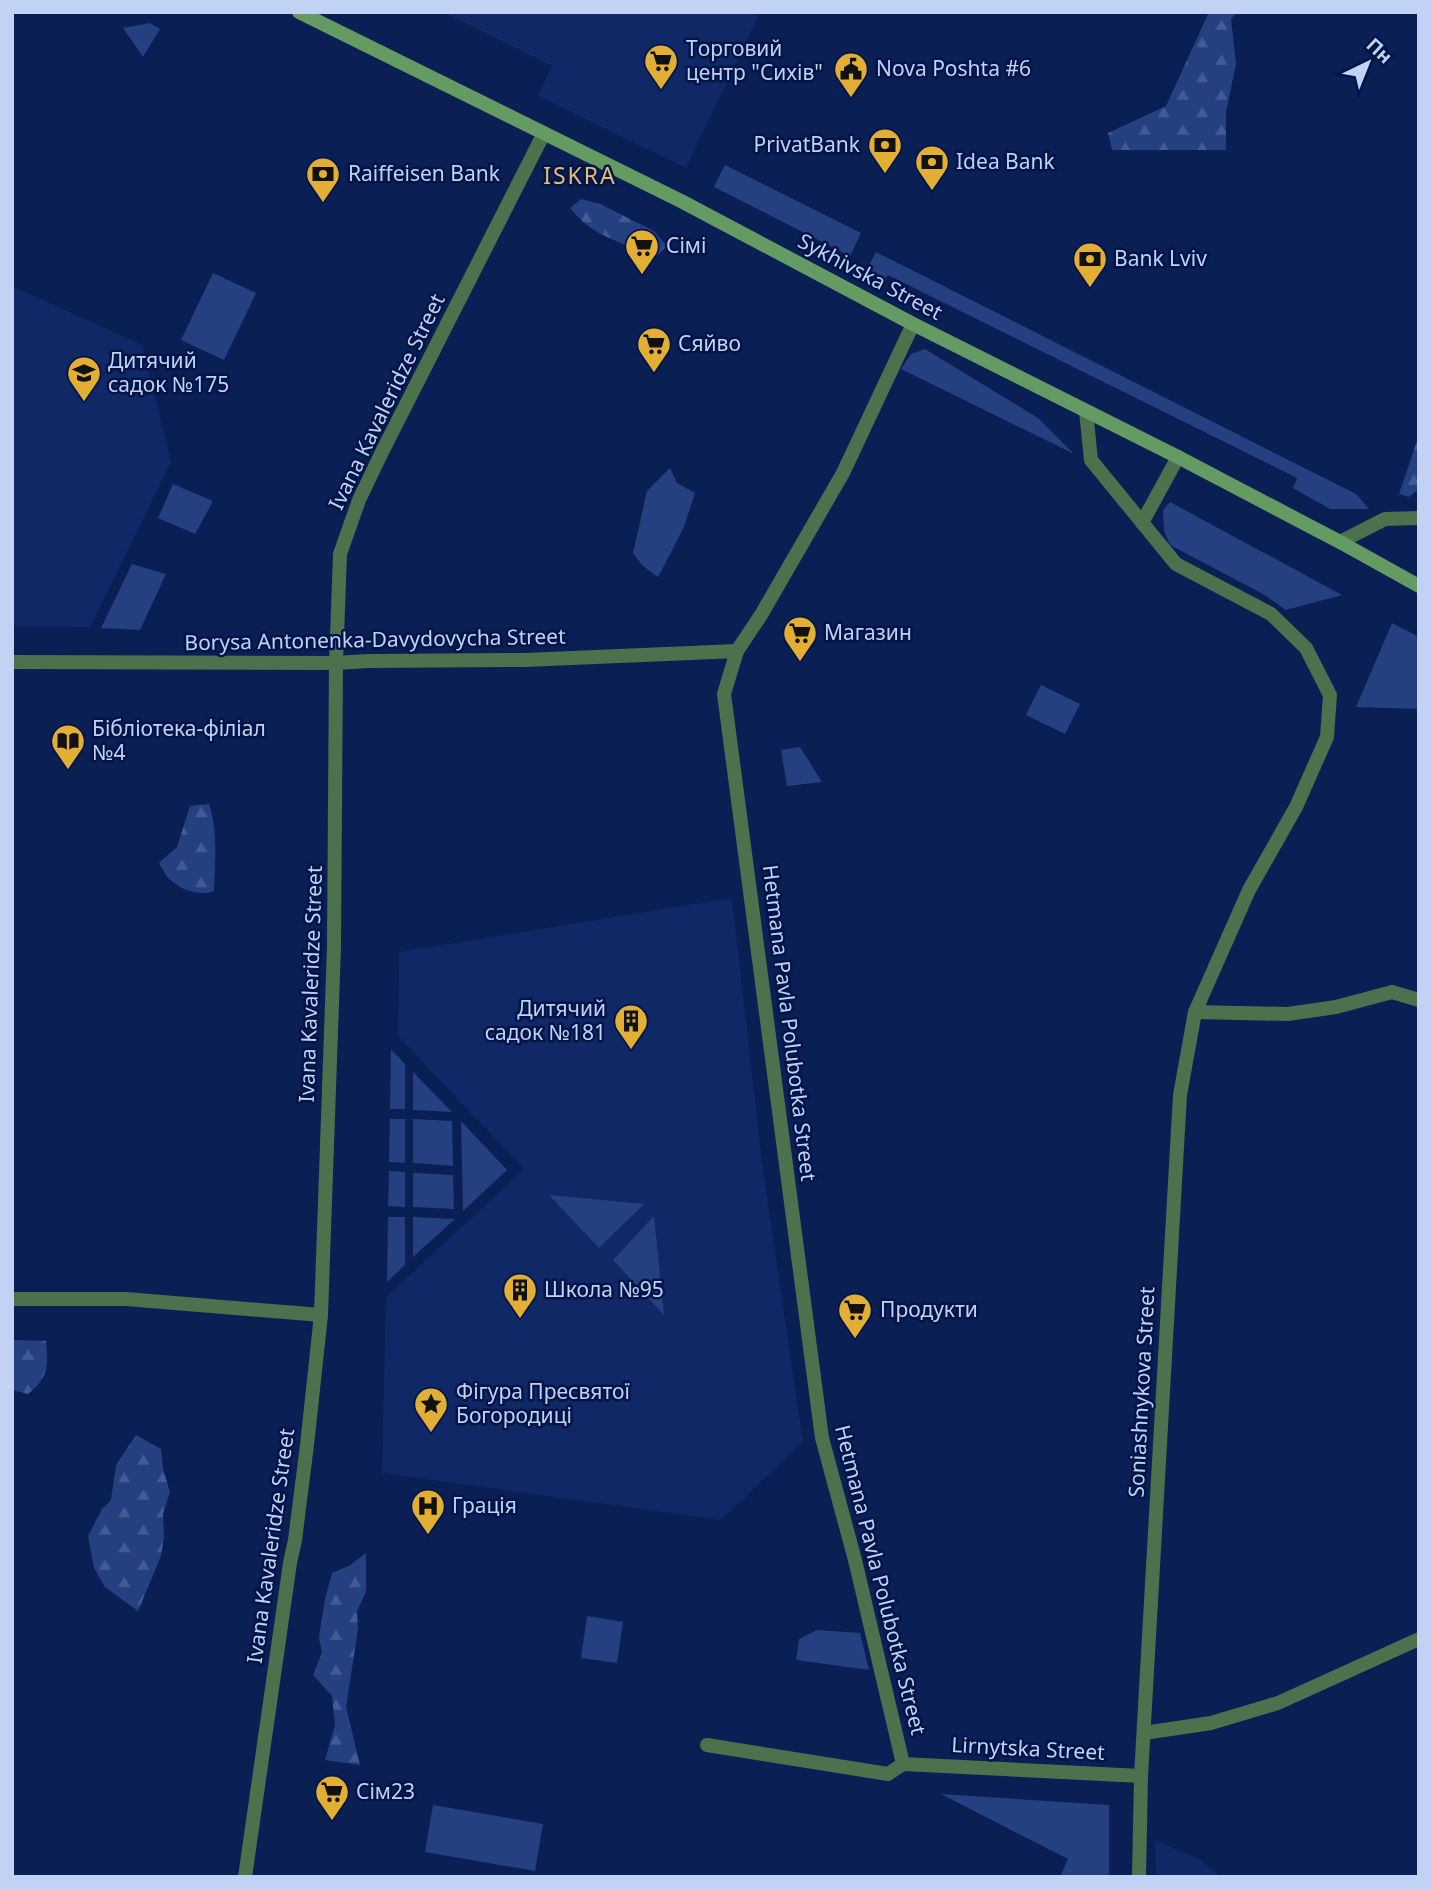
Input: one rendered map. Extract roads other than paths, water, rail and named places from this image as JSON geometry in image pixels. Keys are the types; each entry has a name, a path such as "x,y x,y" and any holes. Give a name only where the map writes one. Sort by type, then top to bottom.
{"main road":[{"name":"Sykhivska Street","path":"299,12 681,201 913,324 1178,457 1419,586"}],"street":[{"name":"Ivana Kavaleridze Street","path":"245,1877 295,1540 321,1315 334,947 340,554 359,500 544,133"},
{"name":"Hetmana Pavla Polubotka Street","path":"903,1764 855,1560 822,1438 724,695 737,651 761,615 843,472 913,324"},
{"name":"Soniashnykova Street","path":"1086,411 1091,460 1176,564 1271,614 1306,648 1330,695 1327,737 1296,807 1249,890 1195,1012 1180,1095 1141,1776"},
{"path":"1142,523 1178,457"},
{"path":"1339,542 1385,519 1419,519"},
{"name":"Borysa Antonenka-Davydovycha Street","path":"12,662 337,663 525,660 737,651"},
{"path":"1195,1012 1288,1014 1336,1007 1392,992 1419,1000"},
{"path":"12,1299 126,1300 321,1315"},
{"path":"1144,1733 1211,1723 1278,1703 1419,1639"},
{"name":"Lirnytska Street","path":"707,1745 888,1774 903,1764 1141,1776"},
{"path":"1139,1877 1141,1776"}],"place":[{"name":"Tорговий центр \"Сихів\"","path":"661,91"},
{"name":"Nova Poshta #6","path":"851,99"},
{"name":"PrivatBank","path":"885,175"},
{"name":"Idea Bank","path":"932,192"},
{"name":"Raiffeisen Bank","path":"323,204"},
{"name":"Сімі","path":"642,276"},
{"name":"Bank Lviv","path":"1090,289"},
{"name":"Сяйво","path":"654,374"},
{"name":"Дитячий садок №175","path":"84,403"},
{"name":"Магазин","path":"800,663"},
{"name":"Бібліотека-філіал №4","path":"68,771"},
{"name":"Дитячий садок №181","path":"631,1051"},
{"name":"Школа №95","path":"520,1320"},
{"name":"Продукти","path":"855,1340"},
{"name":"Фігура Пресвятої Богородиці","path":"431,1434"},
{"name":"Грація","path":"428,1536"},
{"name":"Сім23","path":"332,1822"}],"district":[{"name":"ISKRA","path":"580,176"}]}
